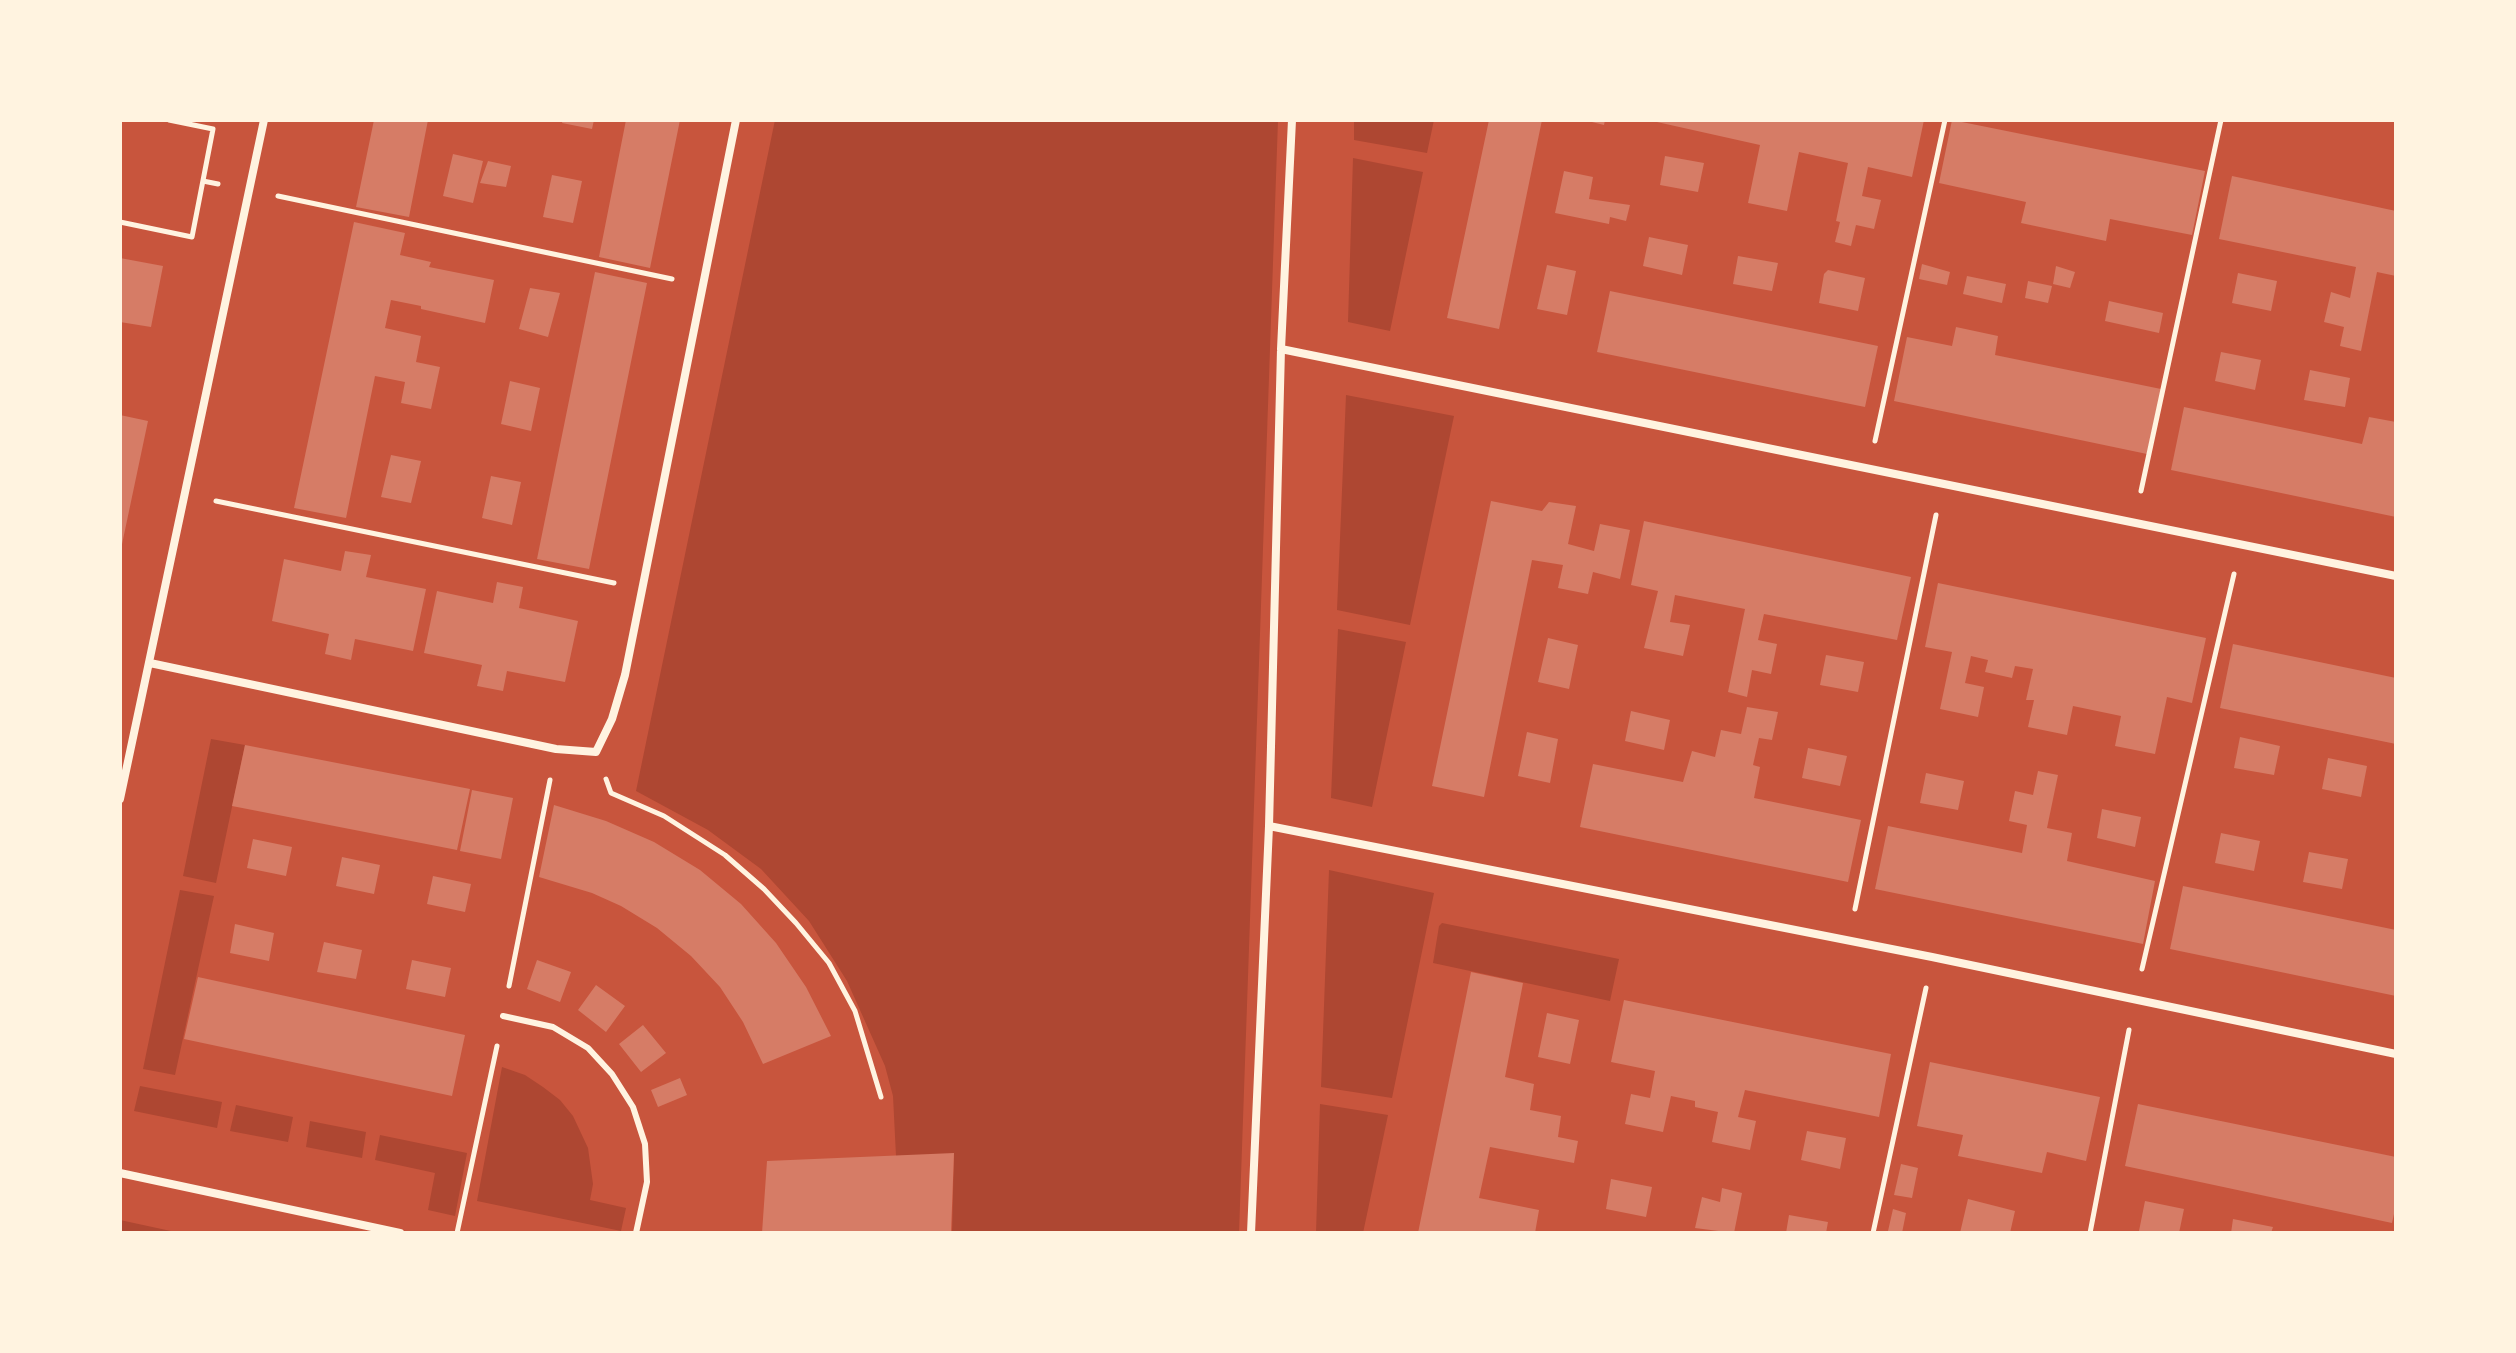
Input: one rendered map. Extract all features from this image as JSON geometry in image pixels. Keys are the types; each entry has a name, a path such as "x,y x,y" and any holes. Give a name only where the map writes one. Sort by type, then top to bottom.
{"street":[{"path":"120,799 264,120"},
{"path":"150,663 556,749 596,752 612,719 625,675 736,120"},
{"path":"1251,1233 1269,826 1281,349 1292,120"},
{"path":"1281,349 2396,576"},
{"path":"1269,826 1932,957 2396,1054"},
{"path":"120,1173 399,1233"}],"lane":[{"path":"503,1016 553,1027 588,1048 612,1074 633,1107 645,1144 647,1182 636,1233"}],"path":[{"path":"120,222 192,237 213,129 169,120"},
{"path":"1869,469 1945,120"},
{"path":"2134,523 2221,120"},
{"path":"203,181 703,286"},
{"path":"1848,941 1943,484"},
{"path":"184,494 642,589"},
{"path":"2090,1233 2135,1000 2241,545"},
{"path":"596,752 611,793 664,816 725,855 764,889 796,923 829,963 855,1011 881,1097"},
{"path":"1873,1233 1932,957"}],"shaded area":[{"path":"775,120 1278,120 1239,1233 952,1233 954,1154 896,1156 893,1096 885,1066 847,981 809,921 761,869 708,830 636,791"},
{"path":"1354,120 1434,120 1427,153 1354,140"},
{"path":"1353,158 1423,172 1390,331 1348,322"},
{"path":"1346,395 1454,416 1410,625 1337,610"},
{"path":"1338,629 1406,642 1372,807 1331,798"},
{"path":"211,739 245,745 216,883 183,876"},
{"path":"1329,870 1434,893 1392,1098 1321,1087"},
{"path":"180,890 214,896 175,1075 143,1069"},
{"path":"1442,923 1619,959 1610,1001 1433,963"},
{"path":"502,1067 525,1075 543,1087 560,1100 573,1116 588,1148 593,1184 590,1200 626,1208 621,1231 477,1201"},
{"path":"140,1086 222,1102 217,1128 134,1111"},
{"path":"1320,1104 1388,1115 1363,1233 1316,1233"},
{"path":"236,1105 293,1117 288,1142 230,1131"},
{"path":"310,1121 366,1132 362,1158 306,1147"},
{"path":"380,1135 467,1153 455,1216 428,1210 435,1173 375,1160"},
{"path":"120,1220 180,1233 120,1233"}],"building":[{"path":"374,120 428,120 409,217 356,207"},
{"path":"563,120 594,120 592,129 562,123"},
{"path":"626,120 680,120 650,268 599,257"},
{"path":"1489,120 1542,120 1499,329 1447,318"},
{"path":"1584,120 1605,120 1604,125"},
{"path":"1648,120 1924,120 1912,177 1868,167 1862,196 1881,200 1874,229 1856,225 1851,246 1835,242 1840,222 1836,221 1848,163 1799,152 1787,211 1748,203 1760,145"},
{"path":"1952,120 2205,171 2192,235 2110,219 2106,241 2021,223 2026,202 1939,183"},
{"path":"453,154 483,161 473,203 443,196"},
{"path":"1665,156 1704,163 1698,192 1660,185"},
{"path":"488,161 511,166 506,187 480,183"},
{"path":"1564,171 1593,177 1589,199 1630,205 1626,221 1610,217 1609,224 1555,213"},
{"path":"552,175 582,181 573,223 543,217"},
{"path":"2232,176 2396,211 2396,276 2377,272 2361,351 2340,346 2344,327 2324,322 2331,292 2350,298 2356,267 2219,239"},
{"path":"354,222 405,233 400,255 431,262 429,267 494,280 485,323 391,300 385,328 421,336 416,362 440,367 431,409 401,403 405,382 375,376 346,518 294,508"},
{"path":"1649,237 1688,245 1682,275 1643,266"},
{"path":"1738,256 1778,263 1772,291 1733,284"},
{"path":"120,258 163,266 151,327 120,322"},
{"path":"1922,264 1950,272 1947,285 1919,279"},
{"path":"1547,265 1576,271 1567,315 1537,309"},
{"path":"2056,266 2075,272 2070,288 2053,284"},
{"path":"1828,270 1865,278 1858,311 1819,303 1824,274"},
{"path":"595,272 647,283 589,569 537,559"},
{"path":"2238,273 2277,281 2271,311 2232,303"},
{"path":"1967,276 2006,284 2002,303 1963,294"},
{"path":"2028,281 2052,286 2048,303 2025,298"},
{"path":"530,288 560,293 548,337 519,329"},
{"path":"1610,291 1878,346 1865,407 1597,352"},
{"path":"2109,301 2163,313 2159,333 2105,321"},
{"path":"1956,327 1998,336 1995,355 2161,389 2147,454 1894,401 1907,337 1952,346"},
{"path":"2221,352 2261,360 2255,390 2215,381"},
{"path":"2310,370 2350,378 2345,407 2304,400"},
{"path":"510,381 540,388 531,431 501,424"},
{"path":"2184,407 2362,444 2369,417 2396,422 2396,517 2171,470"},
{"path":"120,415 148,421 121,549 120,549"},
{"path":"391,455 421,461 411,503 381,497"},
{"path":"491,476 521,482 512,525 482,518"},
{"path":"1491,501 1542,511 1549,502 1576,506 1568,544 1594,551 1600,524 1630,530 1620,579 1593,572 1588,594 1558,588 1563,565 1532,560 1484,797 1432,786"},
{"path":"1644,521 1911,577 1897,640 1764,614 1758,640 1777,644 1771,674 1752,670 1747,697 1728,692 1745,609 1675,595 1670,622 1690,625 1683,656 1644,648 1658,591 1631,585"},
{"path":"345,551 371,555 366,577 426,589 413,651 355,639 351,660 325,654 329,634 272,621 284,559 341,571"},
{"path":"497,582 523,587 519,608 578,621 565,682 507,671 503,691 477,686 482,665 424,653 437,591 493,603"},
{"path":"1938,583 2206,638 2192,703 2167,697 2155,754 2115,746 2121,716 2073,706 2067,735 2028,727 2034,700 2026,700 2033,669 2015,666 2012,678 1985,672 1988,660 1971,656 1965,683 1984,687 1978,717 1940,709 1952,652 1925,647"},
{"path":"1548,638 1578,645 1569,689 1538,682"},
{"path":"2233,644 2396,678 2396,744 2220,708"},
{"path":"1826,655 1864,662 1858,692 1820,685"},
{"path":"1747,707 1778,712 1772,740 1759,738 1753,765 1760,767 1754,798 1861,820 1848,882 1580,827 1593,764 1683,782 1692,751 1715,757 1721,730 1741,734"},
{"path":"1631,711 1670,720 1664,750 1625,741"},
{"path":"1527,732 1558,739 1550,783 1518,776"},
{"path":"2240,737 2280,746 2274,775 2234,768"},
{"path":"245,745 470,789 457,850 232,806"},
{"path":"1808,748 1847,756 1840,786 1802,778"},
{"path":"2328,758 2367,766 2361,797 2322,789"},
{"path":"2038,771 2058,775 2047,828 2072,833 2067,861 2155,881 2143,944 1875,889 1888,826 2022,853 2027,825 2009,821 2015,791 2033,795"},
{"path":"1926,773 1964,781 1958,810 1920,803"},
{"path":"472,790 513,798 501,859 460,851"},
{"path":"554,805 606,821 654,842 700,870 741,904 776,943 806,987 831,1036 763,1064 743,1022 720,987 691,956 657,928 621,906 592,893 539,877"},
{"path":"2102,809 2141,817 2135,847 2097,838"},
{"path":"2221,833 2260,841 2254,871 2215,863"},
{"path":"253,839 292,847 286,876 247,868"},
{"path":"2309,852 2348,859 2342,889 2303,882"},
{"path":"342,857 380,865 374,894 336,886"},
{"path":"433,876 471,884 465,912 427,904"},
{"path":"2183,886 2396,930 2396,996 2170,949"},
{"path":"235,924 274,933 269,961 230,953"},
{"path":"324,942 362,950 356,979 317,972"},
{"path":"412,960 451,968 445,997 406,989"},
{"path":"537,960 571,972 560,1002 527,989"},
{"path":"1471,972 1523,983 1505,1077 1534,1084 1530,1110 1561,1116 1558,1137 1578,1141 1574,1163 1490,1147 1479,1198 1539,1210 1535,1233 1418,1233"},
{"path":"198,977 465,1035 452,1096 184,1039"},
{"path":"596,985 625,1006 606,1032 578,1010"},
{"path":"1624,1000 1891,1054 1879,1117 1745,1090 1738,1117 1756,1121 1750,1150 1712,1142 1718,1112 1695,1107 1695,1101 1671,1096 1663,1132 1625,1124 1631,1094 1650,1098 1655,1071 1611,1062"},
{"path":"1547,1013 1579,1020 1570,1064 1538,1057"},
{"path":"643,1025 666,1053 641,1072 619,1044"},
{"path":"1930,1062 2100,1097 2086,1161 2047,1152 2042,1173 1958,1156 1963,1135 1917,1126"},
{"path":"680,1078 687,1095 658,1107 651,1090"},
{"path":"2138,1104 2396,1157 2396,1205 2392,1223 2125,1166"},
{"path":"1807,1131 1846,1138 1840,1169 1801,1160"},
{"path":"954,1153 951,1233 762,1233 767,1161"},
{"path":"1901,1164 1918,1168 1912,1198 1894,1195"},
{"path":"1611,1179 1652,1187 1646,1217 1606,1209"},
{"path":"1722,1188 1742,1193 1734,1233 1695,1228 1702,1197 1720,1202"},
{"path":"1968,1199 2015,1211 2010,1233 1960,1233"},
{"path":"2145,1201 2184,1209 2179,1233 2139,1231"},
{"path":"1893,1209 1906,1213 1902,1233 1888,1231"},
{"path":"1789,1215 1828,1222 1826,1233 1786,1233"},
{"path":"2233,1219 2273,1227 2271,1233 2231,1233"}]}
